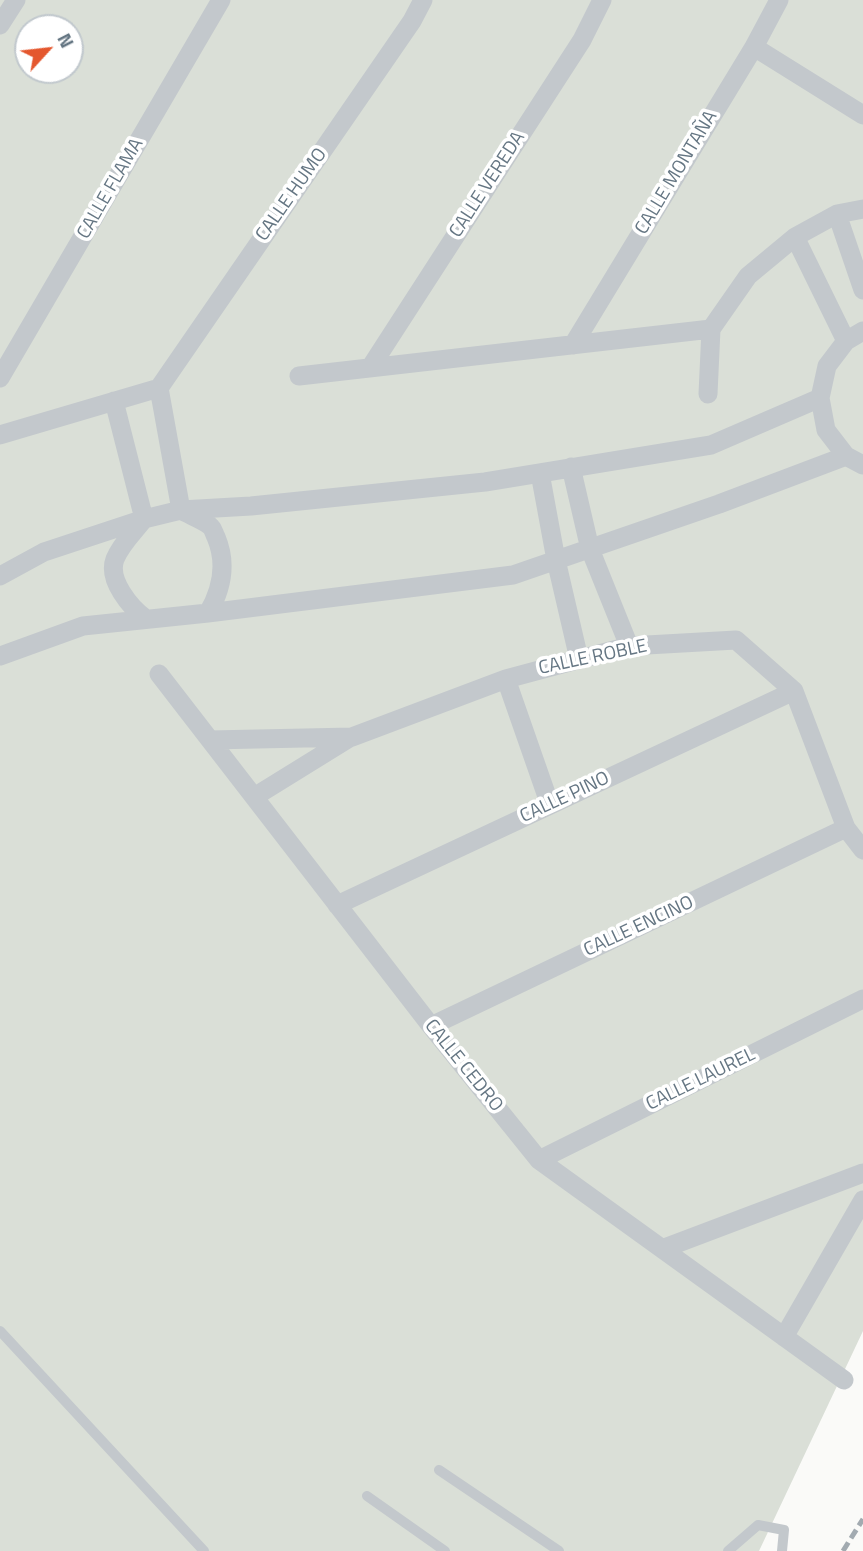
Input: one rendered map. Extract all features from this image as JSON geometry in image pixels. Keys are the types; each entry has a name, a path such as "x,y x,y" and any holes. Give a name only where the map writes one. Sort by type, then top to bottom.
{"street":[{"path":"0,25 16,0"},
{"name":"CALLE FLAMA","path":"0,378 221,0"},
{"name":"CALLE HUMO","path":"159,388 412,21 423,0"},
{"name":"CALLE VEREDA","path":"370,368 582,40 602,0"},
{"name":"CALLE MONTAÑA","path":"573,345 754,47 779,0"},
{"path":"754,47 863,115"},
{"path":"708,394 711,329 748,276 795,237 837,214 863,209"},
{"path":"837,214 863,290"},
{"path":"0,656 83,626 513,575 855,460 826,429 820,398 827,366 855,336 795,237"},
{"path":"299,376 711,329"},
{"path":"0,435 159,388 181,510"},
{"path":"0,576 44,552 144,519 181,510 251,506 485,482 710,445 820,398"},
{"path":"114,401 144,519"},
{"path":"571,467 590,549 629,646"},
{"path":"540,473 556,560 579,659"},
{"path":"181,510 211,527 220,548 220,586 208,613"},
{"path":"144,519 120,548 113,563 127,601 146,619"},
{"name":"CALLE ROBLE","path":"210,740 352,737 506,679 629,646 736,640 794,691 846,828 863,850"},
{"name":"CALLE CEDRO","path":"159,674 431,1026 540,1160 844,1380"},
{"path":"506,679 550,805"},
{"name":"CALLE PINO","path":"337,905 794,691"},
{"path":"254,797 352,737"},
{"name":"CALLE ENCINO","path":"431,1026 846,828"},
{"name":"CALLE LAUREL","path":"540,1160 863,999"},
{"path":"662,1249 863,1173"},
{"path":"784,1337 863,1200"}],"lane":[{"path":"0,1331 204,1551"},
{"path":"439,1470 559,1551"},
{"path":"366,1496 445,1551"},
{"path":"727,1551 758,1525 784,1530 782,1551"}],"shaded area":[{"path":"0,0 863,0 863,1331 759,1551 0,1551"}],"railway":[{"path":"843,1551 863,1519"}]}
